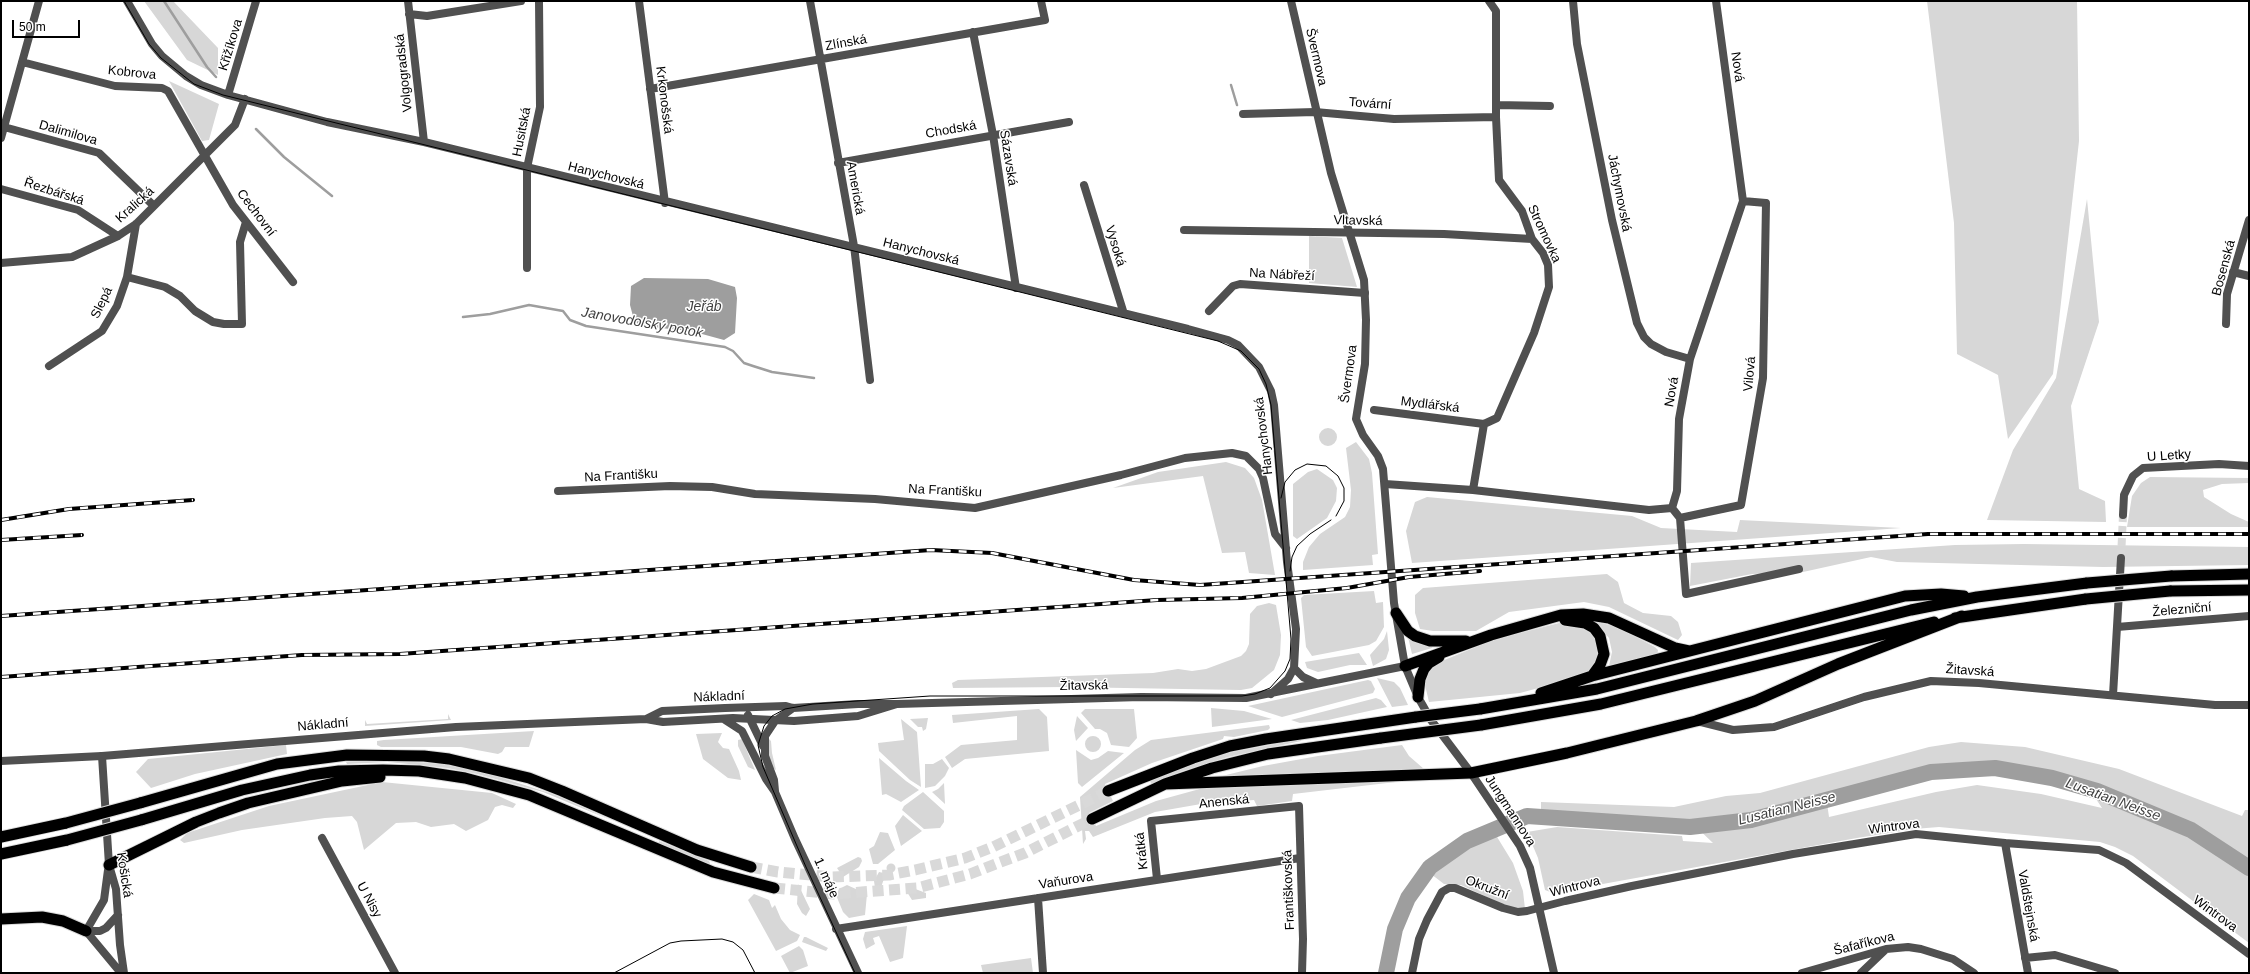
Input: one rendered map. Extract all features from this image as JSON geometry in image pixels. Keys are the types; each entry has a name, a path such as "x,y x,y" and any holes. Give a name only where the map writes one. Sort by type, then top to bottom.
{"highway":[{"path":"1108,791 1193,758 1230,746 1379,722 1500,706 1597,689 1855,623 1977,597 2087,583 2171,576 2249,574"},
{"path":"1092,819 1165,784 1194,773 1268,754 1480,725 1601,704 1857,640 1962,616 2086,599 2170,591 2249,590"},
{"path":"1500,706 1592,676 1905,596 1941,594 1977,597"},
{"path":"1396,613 1408,631 1415,636 1430,641 1474,641"},
{"path":"1405,666 1474,641 1550,618 1583,614 1609,618 1675,648 1691,651"},
{"path":"1165,784 1471,773 1567,753 1696,721 1755,701 1838,664 1962,616"},
{"path":"1550,618 1573,620 1585,623 1594,628 1600,636 1604,654 1600,665 1592,676"},
{"path":"1418,698 1420,680 1429,663 1442,655 1474,641"},
{"path":"1,837 66,823 140,803 250,770 297,761 347,755 424,756 456,760 529,778 562,790 697,850 751,867"},
{"path":"1,854 67,840 242,790 310,775 339,771 383,770 439,774 489,784 529,795 713,872 774,888"},
{"path":"109,865 196,822 248,803 342,781 369,777 439,774"},
{"path":"1,832 15,835"},
{"path":"1,919 42,917 63,921 86,931"}],"street":[{"path":"1,138 39,1"},
{"name":"Hanychovská","path":"127,1 152,44 162,56 186,76 201,85 228,95 327,122 424,142 665,203 1228,340 1243,349 1259,367 1271,391 1274,405 1286,548 1296,629 1294,668"},
{"name":"Křižíkova","path":"228,95 256,1"},
{"name":"Volgogradská","path":"408,1 424,142"},
{"path":"409,14 427,16 521,1"},
{"name":"Husitská","path":"527,268 527,168 540,107 539,1"},
{"name":"Krkonošská","path":"639,1 665,203"},
{"name":"Americká","path":"810,1 854,248 870,380"},
{"name":"Zlínská","path":"650,89 1045,20 1041,1"},
{"name":"Švermova","path":"1291,1 1331,173 1360,265 1365,293 1365,364 1356,419 1363,435 1378,456 1385,484 1396,613 1405,666 1418,698 1431,720"},
{"name":"Stromovka","path":"1484,424 1497,418 1534,333 1549,287 1548,265 1532,238 1522,211 1499,180 1496,117 1496,11 1489,1"},
{"name":"Jáchymovská","path":"1572,1 1577,44 1612,220 1638,327 1644,337 1651,344 1666,352 1690,359"},
{"name":"Nová","path":"1672,508 1677,491 1679,419 1690,359 1743,201 1716,1"},
{"name":"Sázavská","path":"973,32 993,135 1016,288"},
{"name":"Kobrova","path":"22,62 115,86 162,88 168,91 205,155"},
{"name":"Kralická","path":"1,263 72,257 118,236 136,224 235,125 245,99"},
{"path":"1496,105 1550,106"},
{"name":"Tovární","path":"1243,114 1316,112 1394,118 1496,117"},
{"name":"Chodská","path":"838,163 1069,122"},
{"name":"Dalimilova","path":"4,127 99,153 154,206"},
{"name":"Cechovní","path":"205,155 233,205 293,282"},
{"name":"Vysoká","path":"1084,185 1124,314"},
{"name":"Řezbářská","path":"1,189 78,210 118,236"},
{"name":"Vilová","path":"1680,518 1741,505 1763,378 1766,203 1743,201"},
{"name":"Bosenská","path":"2226,324 2227,294 2249,220"},
{"path":"127,277 166,287 180,296 195,312 213,322 224,324 242,324 240,242 246,222"},
{"name":"Slepá","path":"50,366 102,331 117,306 127,277 136,224"},
{"name":"Vltavská","path":"1184,230 1444,234 1532,238"},
{"path":"2233,272 2249,276"},
{"name":"Na Nábřeží","path":"1209,311 1233,286 1240,284 1365,293"},
{"name":"Mydlářská","path":"1374,410 1484,424"},
{"path":"1473,490 1484,424"},
{"name":"Na Františku","path":"558,491 670,486 712,487 755,494 868,498 975,508 1121,475 1185,458 1232,453 1246,456 1259,469 1263,478 1275,534 1286,548"},
{"name":"U Letky","path":"2123,515 2124,495 2134,476 2143,468 2219,464 2249,466"},
{"path":"1385,484 1473,490 1649,510 1672,508 1680,518 1686,594 1799,569"},
{"path":"2113,695 2121,558"},
{"name":"Železniční","path":"2117,627 2249,616"},
{"name":"Žitavská","path":"793,708 858,704 1141,697 1246,698 1405,666"},
{"path":"1271,694 1288,679 1294,668 1303,677 1316,683"},
{"name":"Žitavská","path":"1696,721 1733,730 1774,727 1864,697 1931,681 1972,682 2215,705 2249,705"},
{"name":"Žitavská","path":"725,720 750,718 785,721 858,716 897,704"},
{"name":"Nákladní","path":"646,719 662,711 786,706 793,708"},
{"path":"734,708 741,709 750,718"},
{"path":"745,737 745,727 750,718 757,710 764,708"},
{"name":"1. máje","path":"764,748 765,736 775,721 793,708"},
{"name":"1. máje","path":"750,718 764,748 774,780 775,792"},
{"name":"Nákladní","path":"1,761 102,756 456,727 646,719 664,722 725,720"},
{"name":"1. máje","path":"725,720 739,727 766,779 775,792 836,929 858,973"},
{"name":"Jungmannova","path":"1431,720 1471,773 1520,846 1530,868 1554,973"},
{"path":"765,736 774,725 785,721"},
{"name":"Košická","path":"102,756 109,865 116,889 122,973"},
{"name":"Anenská","path":"1151,821 1299,806"},
{"name":"Františkovská","path":"1299,806 1303,939 1302,973"},
{"name":"Krátká","path":"1151,821 1157,879"},
{"name":"Wintrova","path":"1540,908 1564,901 1792,854 1916,834 2005,844 2100,850 2126,863 2249,954"},
{"name":"U Nisy","path":"322,838 395,973"},
{"name":"Valdštejnská","path":"2005,844 2028,973"},
{"name":"Vaňurova","path":"836,929 1300,858"},
{"path":"86,931 104,900 109,865"},
{"name":"Okružní","path":"1412,973 1419,939 1427,920 1442,892 1449,888 1455,888 1479,900 1518,912 1540,908"},
{"path":"1038,898 1043,973"},
{"path":"86,931 106,928 118,915"},
{"path":"86,931 122,973"},
{"name":"Šafaříkova","path":"1802,973 1886,949 1908,947 1921,948 1953,959 1974,973"},
{"path":"1860,973 1886,949"},
{"path":"2025,958 2055,955 2115,973"}],"shaded area":[{"path":"144,1 173,1 218,48 218,75 187,60"},
{"path":"1927,1 2077,1 2079,141 2053,374 2008,439 1998,375 1957,354 1954,223"},
{"path":"169,81 219,104 209,140 202,141"},
{"path":"2087,199 2099,322 2071,406 2079,489 2105,501 2106,522 1987,520 2013,450 2056,378"},
{"path":"1309,236 1342,238 1357,287 1309,283"},
{"path":"1328,428 1334,431 1337,437 1334,443 1328,446 1322,443 1319,437 1322,431"},
{"path":"1356,442 1369,459 1372,473 1378,554 1372,555 1373,565 1303,570 1303,562 1309,547 1320,534 1345,517 1350,507 1351,490 1346,448"},
{"path":"1226,462 1245,468 1254,478 1262,500 1275,575 1249,573 1245,552 1222,553 1203,476 1113,488 1158,472"},
{"path":"1317,469 1333,480 1337,488 1336,501 1327,518 1297,539 1293,536 1293,484 1308,472"},
{"path":"2150,477 2249,478 2249,483 2222,484 2203,490 2204,497 2231,514 2249,522 2249,527 2127,527 2132,496 2141,483"},
{"path":"1427,497 1632,516 1661,528 1737,532 1740,520 1901,528 1412,563 1406,531 1415,502"},
{"path":"2024,544 2249,547 2249,565 2103,567 1897,562 1871,557 1803,572 1752,574 1690,586 1691,563 1955,545"},
{"path":"1607,574 1618,582 1624,603 1643,613 1671,616 1678,622 1682,635 1678,640 1609,607 1584,602 1509,612 1476,631 1433,631 1420,629 1415,613 1415,595 1423,588"},
{"path":"1374,591 1376,603 1383,602 1384,627 1376,641 1369,645 1312,656 1306,647 1301,598 1304,595"},
{"path":"1269,603 1276,605 1281,635 1280,655 1274,670 1252,688 1241,690 1067,687 953,688 952,683 958,680 1153,673 1178,669 1192,671 1206,669 1241,656 1246,651 1249,644 1250,614 1257,606"},
{"path":"1594,621 1617,627 1655,647 1658,650 1657,656 1609,666 1612,652 1609,638"},
{"path":"1559,623 1571,623 1587,629 1595,638 1599,652 1591,671 1583,676 1520,693 1429,702 1424,681 1426,674 1437,663 1493,640"},
{"path":"1387,631 1389,650 1386,659 1373,666 1370,655 1384,639"},
{"path":"1408,637 1432,646 1432,648 1412,654"},
{"path":"1359,653 1367,665 1350,665 1318,672 1307,668 1305,662"},
{"path":"1377,678 1394,682 1400,688 1408,705 1392,707"},
{"path":"1368,680 1371,681 1375,689 1373,693 1282,717 1248,706"},
{"path":"1376,698 1381,700 1387,707 1328,720 1300,723 1291,720"},
{"path":"1211,708 1244,711 1272,719 1212,727"},
{"path":"1039,709 1047,717 1049,751 965,759 952,768 945,757 961,745 1017,740 1017,716 953,723 952,715"},
{"path":"1085,709 1134,709 1137,738 1129,747 1111,745 1107,733 1100,729 1095,729 1081,713"},
{"path":"448,714 451,720 365,726 365,720 367,724 448,719"},
{"path":"1077,716 1088,728 1076,741 1074,730"},
{"path":"928,718 926,729 923,731 922,727 918,727 910,719"},
{"path":"901,719 917,732 921,787 910,780 879,751 878,743 904,740"},
{"path":"1269,725 1270,728 1268,730 1234,737 1224,736 1223,739 1152,763 1105,784 1113,801 1089,813 1096,826 1156,801 1207,787 1413,780 1293,794 1292,801 1257,806 1254,800 1201,804 1155,812 1093,837 1089,831 1085,831 1086,839 1083,844 1080,797 1135,750 1151,740"},
{"path":"534,731 529,747 505,747 502,752 498,754 461,747 381,747 377,745 377,741 384,740"},
{"path":"722,733 718,742 723,748 729,749 739,771 741,780 728,778 703,759 696,734"},
{"path":"1093,736 1099,738 1101,744 1099,750 1093,752 1087,750 1085,744 1087,738"},
{"path":"768,738 771,741 776,770 773,768 769,759"},
{"path":"742,739 755,770 748,767 738,746 738,740"},
{"path":"1301,739 1301,741 1228,757 1180,772 1151,784 1150,780 1182,767 1227,753"},
{"path":"1961,742 2025,747 2119,769 2242,816 2245,810 2249,810 2249,943 2133,856 2115,847 2100,842 1939,827 1914,829 1553,893 1545,890 1538,858 1527,832 1557,827 1682,836 1683,841 1713,843 1692,823 1629,820 1541,812 1541,802 1674,807 1726,796 1760,793 1929,747","holes":["1960,764 2014,767 2084,781 2102,808 2041,794 1977,785 1936,792 1829,817 1826,796 1899,774 1933,766"]},
{"path":"286,745 287,754 195,774 151,788 136,772 148,759"},
{"path":"1402,745 1409,756 1424,769 1222,776 1263,766 1318,756"},
{"path":"1076,750 1091,760 1098,758 1108,751 1124,753 1082,787 1078,783"},
{"path":"879,758 919,790 901,802 886,794 882,795"},
{"path":"942,759 949,768 945,776 935,786 925,788 925,764 933,764"},
{"path":"385,760 445,764 493,775 556,795 613,821 543,792 477,774 447,768 388,762 347,764 346,762"},
{"path":"382,782 492,793 516,804 513,808 502,805 495,807 488,820 466,831 454,824 431,827 416,822 396,823 364,850 357,822 352,816 325,818 242,830 184,843 180,840 187,833 269,806"},
{"path":"944,783 945,804 932,792"},
{"path":"923,792 944,811 944,822 940,828 924,829 902,810 904,806"},
{"path":"903,815 922,831 901,846 895,826"},
{"path":"880,832 888,833 895,850 878,864 873,864 869,849 874,846"},
{"path":"1494,832 1513,863 1523,891 1525,909 1508,907 1461,885 1444,884 1431,874 1451,855 1473,841"},
{"path":"659,841 709,861 710,863 709,865 666,848 659,844"},
{"path":"858,857 861,858 862,861 859,867 843,877 837,868"},
{"path":"889,864 893,864 895,868 893,872 889,872 887,870 887,866"},
{"path":"879,872 884,873 885,876 880,890 875,888 874,881"},
{"path":"798,884 810,909 806,916 802,913 797,904"},
{"path":"847,885 867,894 865,915 849,918 843,912 836,895 839,889"},
{"path":"910,887 926,893 926,898 912,900 907,892"},
{"path":"754,894 769,900 772,908 775,905 781,919 790,930 800,935 797,941 776,951 748,900"},
{"path":"907,926 903,958 890,962 879,936 873,938 875,944 866,949 863,939 865,932"},
{"path":"804,937 828,948 826,951 802,942"},
{"path":"799,946 803,950 808,966 790,973 781,956"},
{"path":"1031,958 1033,973 983,973 981,965"}],"water":[{"name":"Jeřáb","path":"644,278 708,279 735,287 737,298 735,333 724,340 691,331 640,326 634,320 630,305 631,286"}],"waterway":[{"name":"Janovodolský potok","path":"164,1 207,67 216,77"},
{"path":"1231,85 1237,105"},
{"name":"Janovodolský potok","path":"256,129 284,157 332,196"},
{"name":"Janovodolský potok","path":"463,317 490,314 529,305 563,311 570,320 586,326 725,347 733,351 744,363 772,372 814,378"},
{"name":"Lusatian Neisse","path":"1386,973 1395,929 1408,898 1430,867 1467,841 1527,816 1690,827 1751,820 1931,772 1995,768 2052,778 2097,791 2191,830 2249,868"}],"tunnel":[{"path":"2121,558 2123,515"},
{"path":"751,867 778,872 832,877 889,875 915,870 965,858 993,847 1108,791"},
{"path":"774,888 834,894 917,888 970,874 1025,853 1092,819"}],"tram line":[{"path":"124,1 149,44 161,58 194,84 223,95 1218,341 1241,351 1259,369 1266,384 1271,405 1291,639 1290,659 1285,671 1270,688 1255,694 1242,696 930,696 813,704 785,709 772,716 764,726 758,745 763,767 806,867 855,973"},
{"path":"1281,498 1285,482 1295,470 1307,464 1326,466 1338,476 1344,488 1344,501 1336,516"},
{"path":"1290,571 1292,557 1297,546 1310,534 1331,520"},
{"path":"614,973 670,943 722,939 733,942 743,950 755,973"}],"railway":[{"path":"1,520 69,509 193,500"},
{"path":"1,616 931,550 992,553 1134,580 1200,585 1928,534 2249,534"},
{"path":"1,540 82,535"},
{"path":"1,677 302,655 400,654 1157,600 1242,598 1347,588 1409,577 1480,571"}]}
